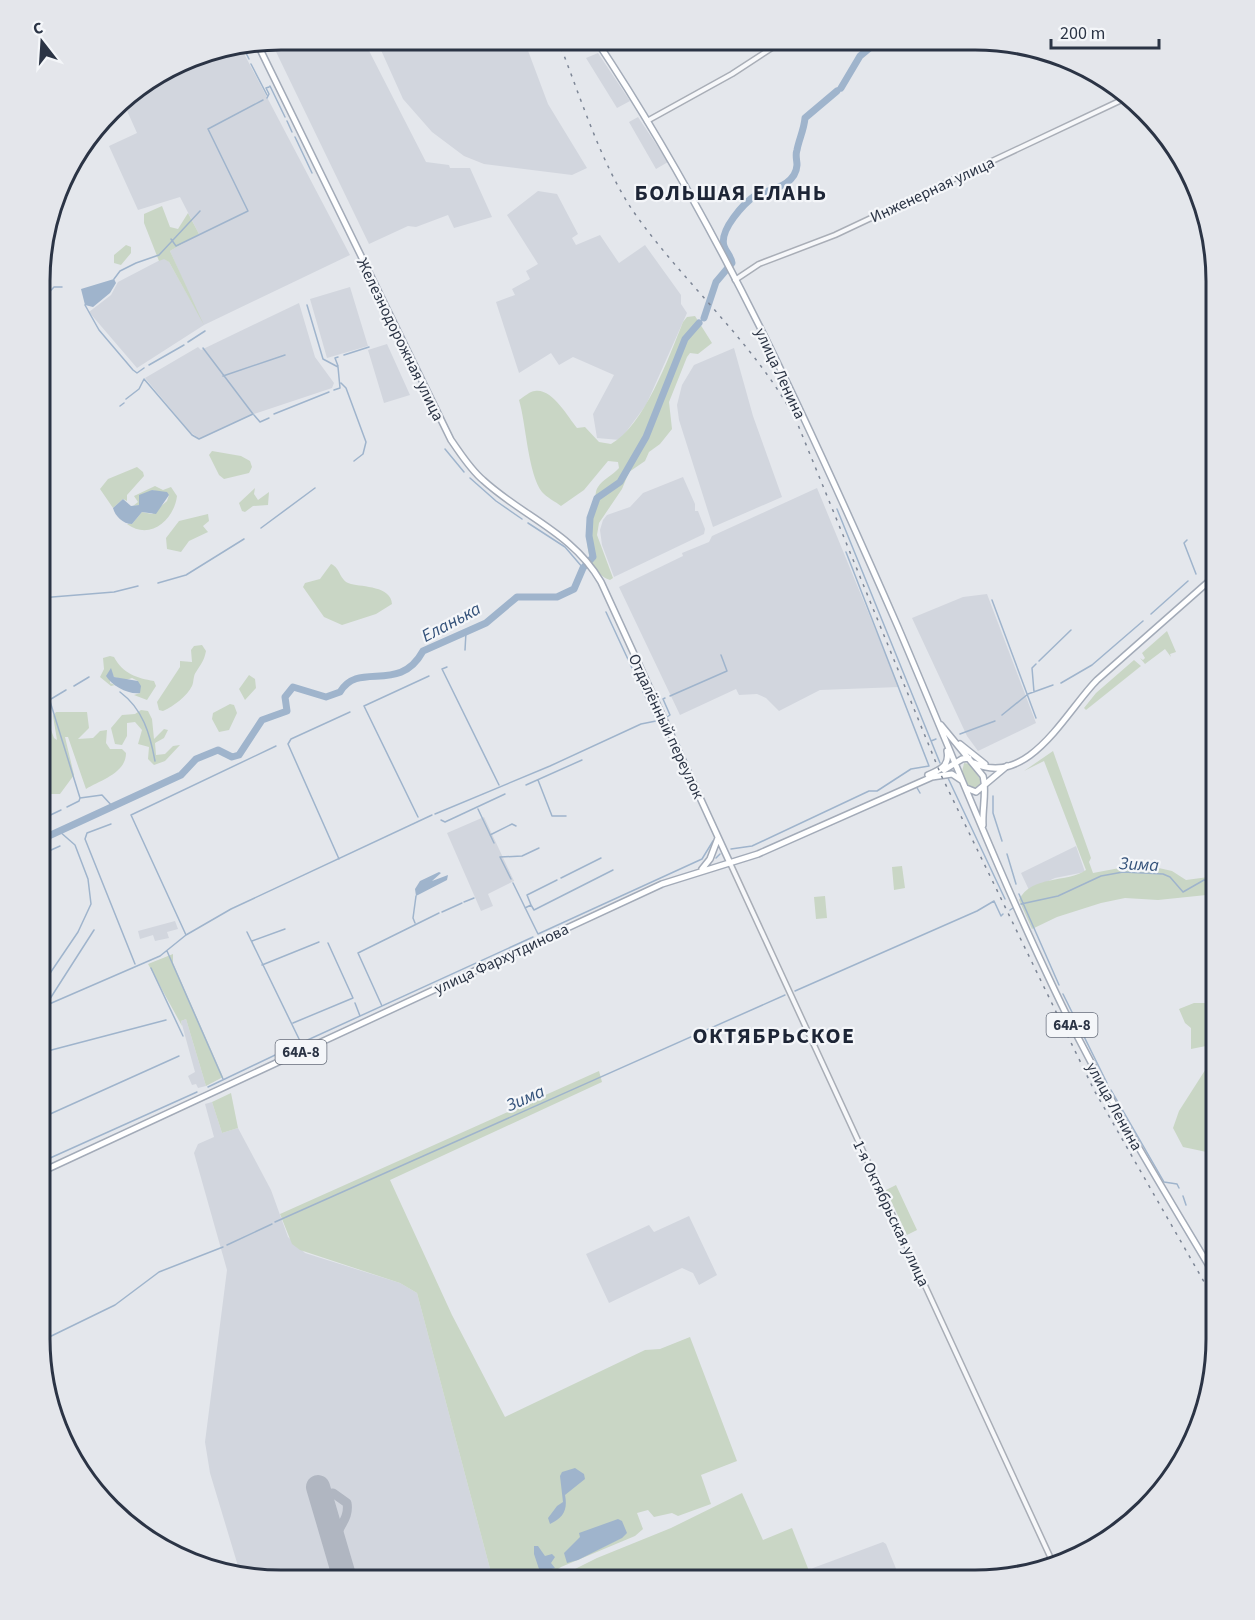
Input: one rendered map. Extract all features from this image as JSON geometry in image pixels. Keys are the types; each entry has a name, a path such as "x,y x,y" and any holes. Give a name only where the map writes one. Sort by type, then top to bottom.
{"main road":[{"name":"Железнодорожная улица","path":"261,50 451,440 482,480 562,535 582,554 604,589"},
{"name":"улица Ленина","path":"602,50 675,166 735,279 878,584 956,764"},
{"path":"965,788 976,792 1007,766 1042,745 1092,684 1206,584"},
{"name":"Отдалённый переулок","path":"604,589 730,863"},
{"name":"улица Ленина","path":"937,722 980,769 986,785 983,798 983,830"},
{"path":"892,794 901,787 944,768 948,758 944,740"},
{"path":"956,743 986,765 1007,766"},
{"path":"932,777 962,759 972,760 986,768 1007,766"},
{"name":"64А-8","path":"956,764 965,788"},
{"name":"улица Фархутдинова","path":"50,1168 621,902 701,870 730,863 786,842 932,777 952,774 959,777 965,788"},
{"name":"улица Ленина","path":"965,788 1054,990 1111,1103 1206,1261"},
{"path":"701,870 710,859 718,836"}],"street":[{"path":"647,121 732,74 769,50"},
{"name":"Инженерная улица","path":"735,279 759,264 835,235 1120,101"},
{"name":"1-я Октябрьская улица","path":"730,863 1050,1557"}],"shaded area":[{"path":"275,50 369,50 426,162 449,165 450,168 470,168 492,217 454,228 448,215 416,227 408,226 369,244"},
{"path":"381,50 528,50 548,104 587,168 572,175 484,164 464,156 432,132 403,99"},
{"path":"243,53 350,255 204,325 137,368 89,312 111,295 118,282 164,258 169,262 196,310 170,251 199,234 180,197 138,210 109,146 137,133 126,109 146,92 199,65"},
{"path":"598,53 630,101 617,108 586,58"},
{"path":"638,117 668,162 656,169 629,122"},
{"path":"538,191 557,194 578,234 572,238 576,245 600,235 619,263 645,245 681,295 681,304 687,313 646,405 620,440 597,438 593,414 614,375 573,357 559,365 551,353 519,373 496,302 515,295 512,289 530,279 526,271 538,264 507,215"},
{"path":"350,287 368,346 327,358 310,299"},
{"path":"299,303 315,357 334,383 332,388 251,415 200,439 190,432 145,378 198,347 201,350"},
{"path":"387,344 410,395 384,403 368,350"},
{"path":"734,348 753,416 782,497 713,527 679,420 677,405 682,385 694,365"},
{"path":"683,477 695,504 695,511 698,511 705,529 704,534 614,577 602,545 600,530 603,520 607,515 630,507 643,493"},
{"path":"817,488 899,687 820,690 779,711 766,698 757,694 739,695 736,689 680,715 619,587 683,556 682,553 709,542 712,536"},
{"path":"987,594 1036,723 978,751 967,736 912,618 963,597"},
{"path":"484,817 514,881 488,894 493,906 481,911 447,833"},
{"path":"1076,846 1085,872 1055,878 1029,890 1021,873"},
{"path":"175,921 178,929 167,932 169,938 155,941 153,935 140,939 138,931"},
{"path":"186,1019 206,1086 198,1088 196,1084 192,1085 188,1076 195,1072 181,1021"},
{"path":"212,1102 222,1133 238,1128 271,1190 288,1237 305,1253 400,1283 417,1293 490,1570 266,1570 238,1566 210,1473 205,1442 227,1270 194,1153 198,1144 214,1137 205,1104"},
{"path":"689,1216 717,1275 699,1285 693,1273 682,1268 609,1303 586,1254 649,1225 654,1232"},
{"path":"883,1542 886,1544 897,1570 811,1570"}],"green space":[{"path":"162,206 170,227 178,229 188,213 199,234 170,251 204,325 169,262 164,259 159,261 144,223 144,214"},
{"path":"126,245 131,247 131,253 121,265 114,263 114,255"},
{"path":"695,316 712,343 698,354 690,353 687,357 669,402 672,429 660,444 649,452 645,461 629,472 622,489 599,523 597,535 613,578 610,580 594,567 587,545 587,533 597,489 619,468 618,462 608,461 584,490 561,506 544,494 537,484 530,461 519,400 533,391 541,391 559,404 577,428 585,427 599,442 611,444 623,435 645,407 683,322 687,317"},
{"path":"212,451 241,456 250,461 252,467 249,473 224,479 219,475 209,455"},
{"path":"137,467 144,476 127,495 127,501 123,499 113,508 100,489 108,479"},
{"path":"155,486 163,490 171,487 177,496 175,505 166,520 152,529 144,530 127,524 132,524 142,512 152,514 167,501 169,495 152,490 139,505 133,506 138,502 134,496"},
{"path":"255,488 254,494 258,500 269,492 268,505 253,506 245,512 242,511 239,503"},
{"path":"208,514 209,521 203,526 208,532 189,541 181,552 167,549 166,538 179,521"},
{"path":"331,564 337,568 347,582 376,588 387,594 392,604 376,614 342,625 324,617 303,587 305,583 320,579"},
{"path":"1167,631 1176,652 1170,654 1171,657 1165,649 1145,664 1140,658 1143,660 1145,658 1142,653"},
{"path":"202,645 206,651 190,690 171,706 163,711 159,710 157,702 180,667 180,661 192,662 191,650 194,646"},
{"path":"114,657 122,668 131,674 154,681 156,686 147,700 134,695 140,693 138,681 132,678 126,680 114,677 112,673 110,683 115,685 111,686 100,677 104,669 103,658"},
{"path":"1134,660 1141,666 1086,710 1084,708 1096,693"},
{"path":"249,675 255,679 256,688 245,700 239,689"},
{"path":"230,704 234,705 237,713 229,730 219,732 212,719 213,713"},
{"path":"141,710 148,711 152,719 154,739 164,729 168,730 164,738 155,743 156,755 165,754 173,746 180,745 165,761 154,765 148,759 149,747 138,744 142,730 135,722 127,723 127,736 122,745 115,744 111,728 122,715 135,714"},
{"path":"56,712 87,712 89,728 78,739 93,738 100,731 107,730 106,743 110,749 122,749 126,753 125,760 112,775 86,789 68,737 65,737 74,775 60,794 50,794 50,727 57,740 53,716"},
{"path":"1053,751 1091,858 1089,862 1093,873 1141,864 1172,871 1186,880 1206,877 1206,895 1158,900 1125,898 1057,917 1032,929 1019,900 1025,892 1041,883 1070,877 1086,870 1044,761 1024,771"},
{"path":"964,763 970,764 982,782 976,788 968,786 962,772"},
{"path":"902,866 905,888 894,890 892,867"},
{"path":"825,896 827,918 816,919 814,897"},
{"path":"173,954 173,963 223,1077 206,1086 186,1019 181,1021 182,1026 148,964"},
{"path":"1194,1003 1206,1003 1206,1046 1191,1049 1191,1028 1185,1023 1179,1009"},
{"path":"1206,1069 1206,1152 1183,1147 1173,1128 1179,1111"},
{"path":"599,1071 602,1082 390,1180 452,1315 505,1417 645,1350 660,1349 690,1337 737,1461 701,1475 711,1504 678,1516 672,1513 654,1517 648,1510 637,1513 643,1529 635,1536 556,1570 490,1570 417,1293 400,1283 300,1250 292,1244 280,1214"},
{"path":"231,1093 238,1128 222,1133 212,1102"},
{"path":"896,1185 917,1230 907,1235 886,1190"},
{"path":"742,1493 763,1540 792,1528 809,1570 573,1570 671,1528"}],"water":[{"path":"114,279 116,283 110,293 93,307 85,305 81,289"},
{"path":"152,490 167,492 169,495 156,514 142,512 132,524 129,524 116,514 113,508 123,499 131,506 139,505 139,495"},
{"path":"111,668 114,677 138,681 141,686 140,693 126,691 112,683 106,676"},
{"path":"441,873 432,881 448,875 447,880 416,896 415,889 420,881"},
{"path":"575,1468 584,1474 585,1479 565,1495 564,1513 550,1524 548,1518 563,1502 560,1476 562,1472"},
{"path":"618,1519 622,1521 627,1533 622,1538 578,1560 567,1563 564,1553 580,1537 579,1533"},
{"path":"534,1546 538,1546 545,1556 552,1554 555,1557 551,1563 555,1568 539,1570"}],"waterway":[{"name":"Еланька","path":"841,88 860,56 867,50"},
{"path":"246,52 249,59"},
{"path":"251,64 267,95"},
{"path":"152,88 192,67"},
{"path":"270,86 285,117"},
{"path":"267,98 269,94 266,88 269,87"},
{"name":"Еланька","path":"762,193 785,184 793,176 796,171 796,152 805,118 837,91"},
{"path":"171,239 176,246 248,211 208,129 263,100"},
{"path":"287,121 292,132"},
{"path":"295,137 312,173"},
{"name":"Еланька","path":"704,318 716,282 732,263 724,246 725,232 739,210 756,195"},
{"path":"114,279 120,271 159,255 200,211"},
{"path":"50,291 54,287 62,287"},
{"path":"85,305 99,330 133,370 137,373 144,368"},
{"path":"307,305 323,359 338,367 340,388 334,390"},
{"name":"Еланька","path":"50,835 181,775 196,759 218,750 232,757 239,755 262,720 287,711 285,697 293,687 326,697 340,692 348,683 358,678 391,675 403,671 413,664 423,651 486,623 517,597 557,597 574,589 583,568 593,557 589,536 590,518 597,498 620,482 646,437 685,339 699,323"},
{"path":"188,342 205,331"},
{"path":"149,365 184,345"},
{"path":"344,355 369,347"},
{"path":"126,399 139,389 144,379 192,435 199,439 253,414 203,348"},
{"path":"223,376 285,355"},
{"path":"338,357 335,358 338,366"},
{"path":"341,383 346,388 366,442 363,454 354,461"},
{"path":"274,414 329,392"},
{"path":"120,406 124,403"},
{"path":"254,415 260,422 269,418"},
{"path":"445,449 464,472"},
{"path":"470,478 496,501 522,519"},
{"path":"261,528 315,488"},
{"path":"837,509 940,763"},
{"path":"528,523 565,547 583,568"},
{"path":"158,583 186,575 244,539"},
{"path":"1187,540 1184,543 1196,574"},
{"path":"731,849 752,846 869,791 877,791 911,769 929,766 846,552"},
{"path":"1151,614 1188,581"},
{"path":"50,597 114,592 138,586"},
{"path":"992,600 1036,718"},
{"path":"606,612 632,668"},
{"path":"1061,683 1092,665 1143,621"},
{"path":"1039,661 1071,630"},
{"path":"465,650 466,632"},
{"path":"670,696 727,671 721,655"},
{"path":"1034,692 1032,668 1036,664"},
{"path":"447,667 442,669 499,785"},
{"path":"634,673 656,719"},
{"path":"418,817 364,706 429,676"},
{"path":"74,686 89,677"},
{"path":"1002,715 1028,694 1053,685"},
{"path":"51,699 66,690"},
{"path":"120,692 140,714 151,741 155,761"},
{"path":"665,698 663,699 670,715 667,717"},
{"path":"50,701 80,798"},
{"path":"339,859 288,744 291,739 350,712"},
{"path":"435,814 550,766 641,724 661,720"},
{"path":"960,734 995,721"},
{"path":"931,741 936,739"},
{"path":"186,935 131,815 276,746"},
{"path":"526,785 582,760"},
{"path":"948,778 1005,899"},
{"path":"538,780 552,816 566,816"},
{"path":"916,786 920,793"},
{"path":"441,820 445,822 505,794"},
{"path":"67,807 79,801 80,798 102,795 113,807"},
{"path":"993,796 993,813 1002,841"},
{"path":"478,809 494,843"},
{"path":"50,815 61,810"},
{"path":"50,1004 160,956 186,935 231,909 432,815"},
{"path":"111,824 87,833 85,839 135,964"},
{"path":"490,835 512,824 516,826"},
{"path":"50,973 78,932 91,904 88,879 75,845 59,831"},
{"path":"513,883 538,934 702,859 713,841"},
{"path":"50,850 60,846"},
{"path":"511,879 500,857 522,856 539,848"},
{"path":"716,858 720,854"},
{"path":"1007,854 1016,884"},
{"path":"561,878 601,858"},
{"path":"525,908 531,905 534,910 613,870"},
{"name":"Зима","path":"1021,904 1058,896 1101,876 1123,872 1163,874 1170,877 1183,892 1206,881"},
{"path":"531,905 527,895 557,880"},
{"path":"1019,894 1059,985"},
{"path":"415,923 413,918 416,896"},
{"path":"464,902 474,898"},
{"name":"Зима","path":"795,991 977,911 994,901 1001,916 1003,914"},
{"path":"442,912 462,903"},
{"path":"382,1006 358,953 439,913"},
{"path":"252,941 285,929"},
{"path":"50,999 94,930"},
{"path":"247,932 301,1043 533,937"},
{"path":"262,965 319,942"},
{"path":"293,1023 353,998 328,943"},
{"path":"167,951 223,1079"},
{"path":"151,968 183,1036"},
{"path":"1063,994 1107,1083"},
{"name":"Зима","path":"275,1222 785,995"},
{"path":"355,1003 360,1016"},
{"path":"50,1050 166,1020"},
{"path":"208,1087 294,1046"},
{"path":"50,1114 179,1056"},
{"path":"1111,1090 1164,1182 1177,1184 1179,1188"},
{"path":"50,1158 197,1092"},
{"path":"1183,1196 1186,1205"},
{"name":"Зима","path":"227,1245 272,1224"},
{"name":"Зима","path":"50,1337 115,1305 159,1272 223,1247"}],"taxiway":[{"path":"321,1495 333,1493 347,1503 347,1514 335,1543"}],"runway":[{"path":"318,1487 342,1570"}],"railway":[{"path":"562,50 610,171 633,211 653,238 760,364 796,420 941,775 1094,1090 1206,1285"}],"district":[{"name":"БОЛЬШАЯ ЕЛАНЬ","path":"731,192"},
{"name":"ОКТЯБРЬСКОЕ","path":"774,1035"}]}
